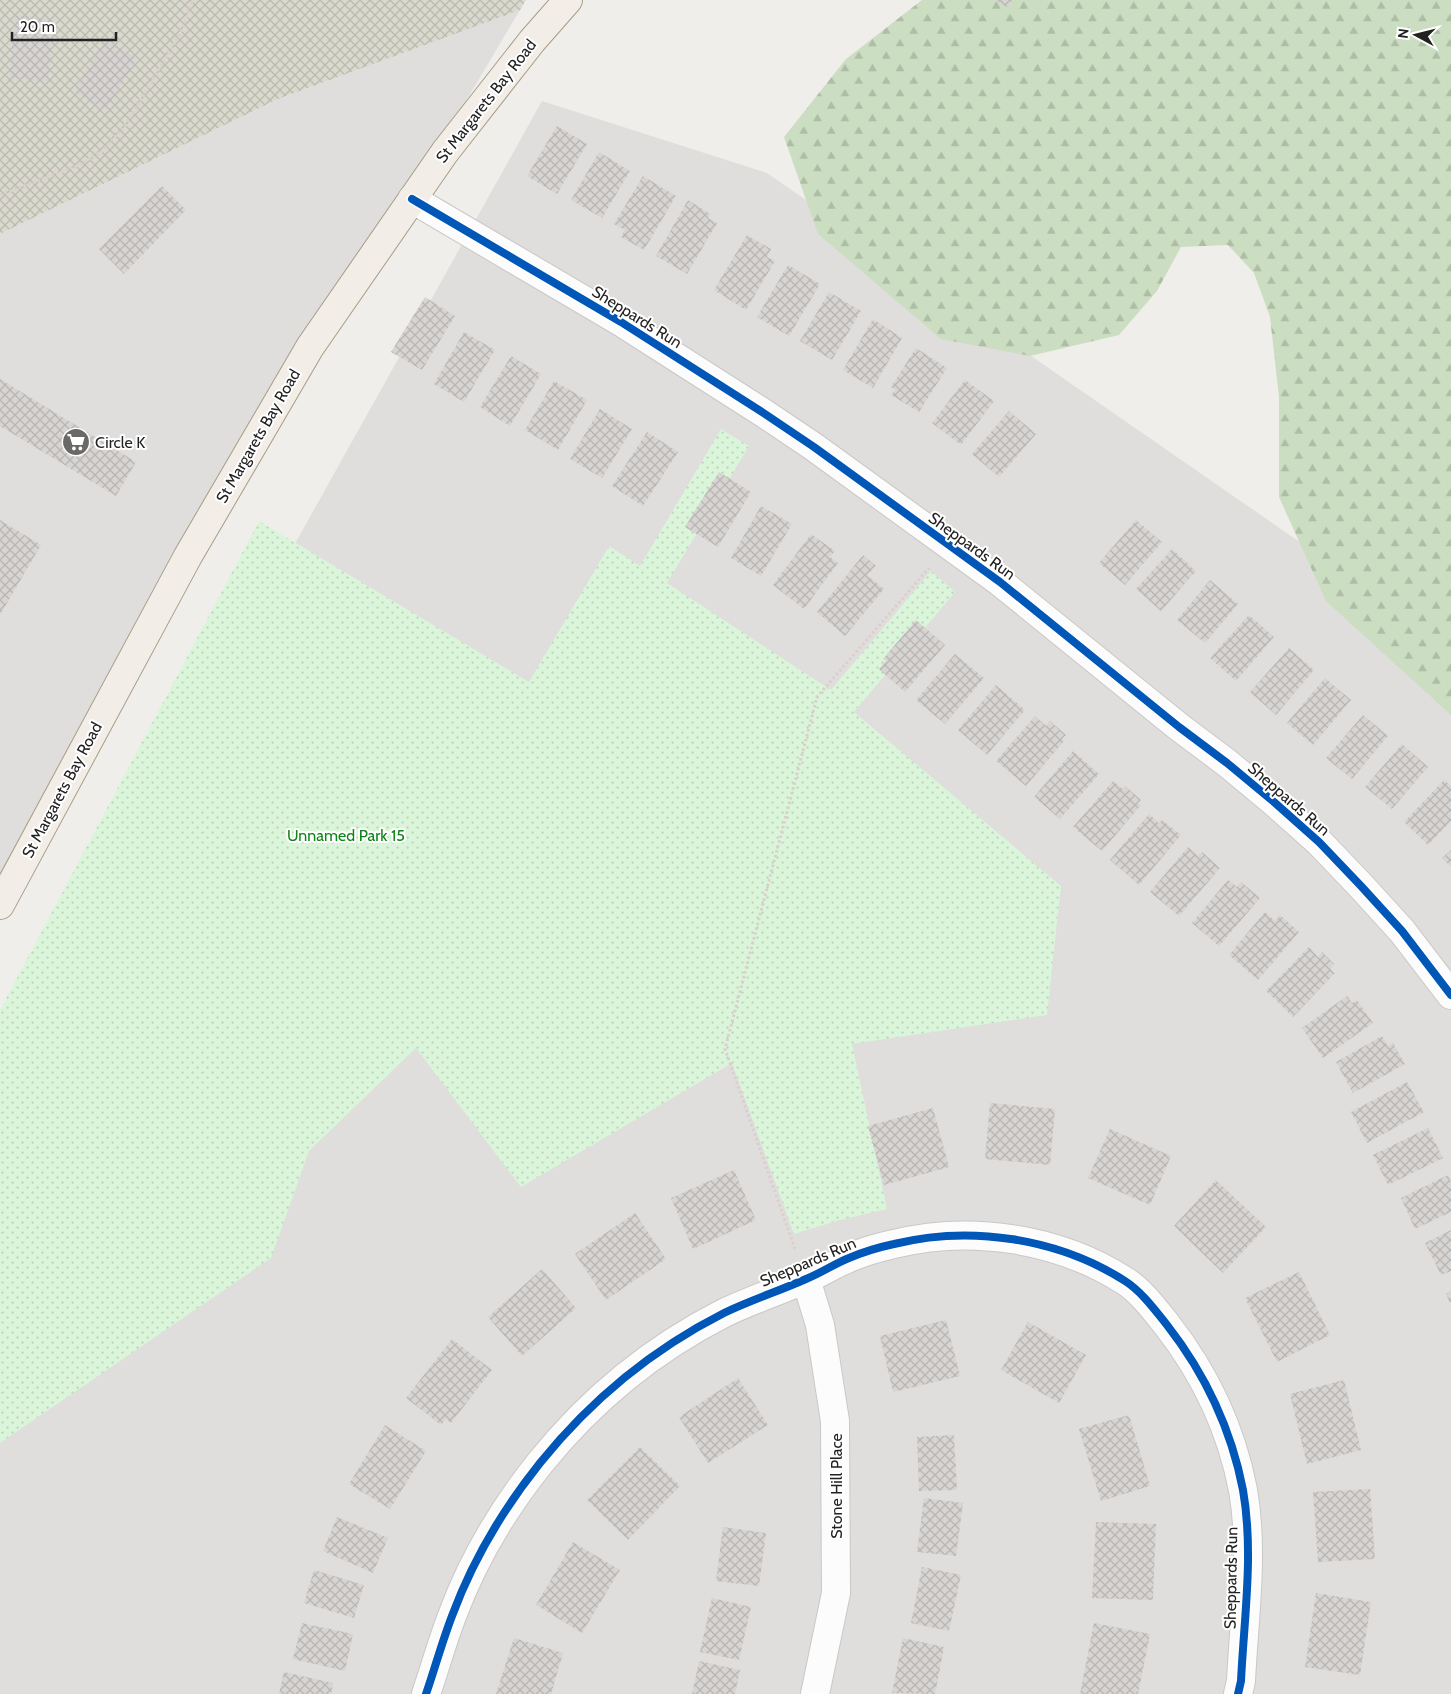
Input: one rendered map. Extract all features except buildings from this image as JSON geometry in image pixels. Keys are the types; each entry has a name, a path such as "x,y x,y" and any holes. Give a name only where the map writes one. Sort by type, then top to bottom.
{"main road":[{"name":"St Margarets Bay Road","path":"0,905 188,556 310,348 451,144 532,41 568,0"}],"street":[{"name":"Sheppards Run","path":"412,199 621,322 749,403 814,447 1000,582 1171,721 1227,763 1319,842 1402,931 1451,995"},
{"name":"Sheppards Run","path":"426,1694 451,1616 490,1536 540,1462 573,1426 624,1378 672,1344 724,1314 806,1279 849,1258 886,1246 943,1236 991,1237 1038,1244 1084,1260 1127,1282 1154,1308 1188,1353 1216,1402 1232,1446 1243,1492 1249,1549 1238,1694"},
{"name":"Stone Hill Place","path":"806,1279 820,1325 836,1420 836,1593 815,1694"}],"path":[{"path":"0,195 78,165 101,152 125,126 180,34 190,11 192,0"},
{"path":"806,1279 725,1049 817,697 949,545"}],"shaded area":[{"path":"0,0 526,0 520,10 278,99 0,234"},
{"path":"520,10 0,887 0,234 278,99"},
{"path":"542,101 767,173 1382,599 1451,698 1451,1694 0,1694 0,1079 123,852"}],"green space":[{"path":"922,0 1451,0 1451,715 1326,601 1279,497 1279,397 1270,317 1254,273 1228,245 1181,247 1157,291 1119,335 1030,356 941,339 818,234 784,137 846,59"},
{"name":"Unnamed Park 15","path":"721,429 749,446 667,583 831,690 931,571 955,592 854,712 1061,886 1047,1015 852,1044 887,1209 840,1220 794,1234 732,1063 521,1187 416,1048 309,1151 271,1258 0,1443 0,1010 259,521 529,682 609,546 640,566"}],"cycle path":[{"path":"412,199 621,322 765,414 814,447 1000,582 1179,727 1227,763 1319,842 1402,931 1451,995"},
{"path":"426,1694 460,1596 490,1536 514,1498 559,1440 624,1378 672,1343 698,1327 734,1308 812,1277 843,1260 889,1245 923,1238 953,1236 983,1236 1043,1245 1099,1266 1131,1285 1142,1295 1167,1325 1194,1363 1224,1424 1232,1445 1243,1490 1248,1538 1248,1562 1241,1681 1238,1694"}],"place":[{"name":"Circle K","path":"76,442"}]}
